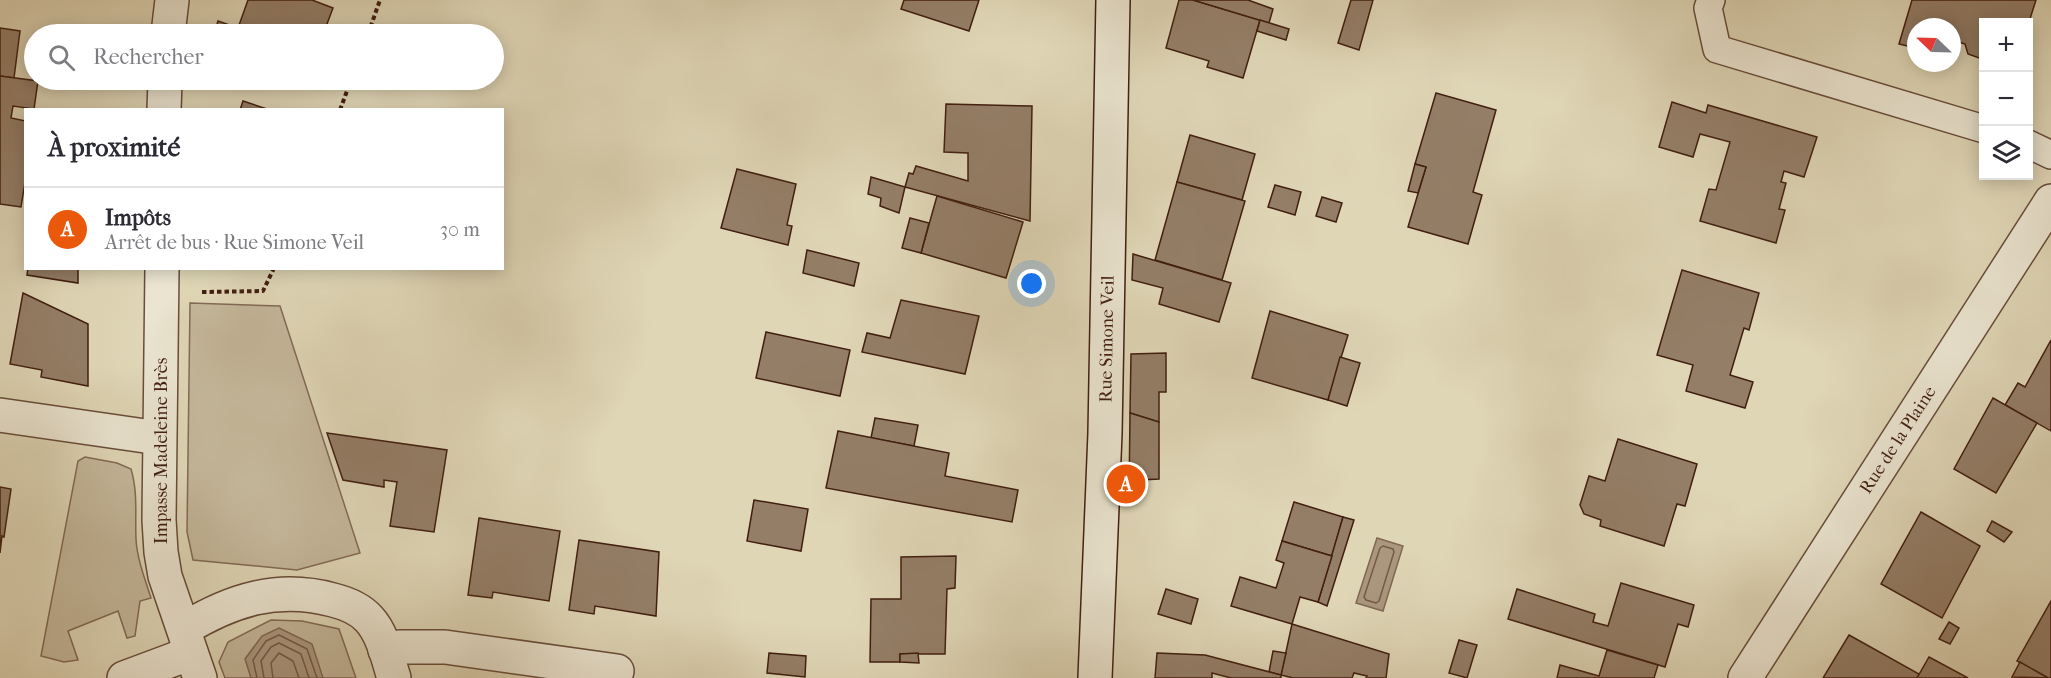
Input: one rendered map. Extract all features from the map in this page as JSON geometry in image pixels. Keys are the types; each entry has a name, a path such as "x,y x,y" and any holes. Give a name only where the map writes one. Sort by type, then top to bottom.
{"street":[{"path":"169,24 172,0"},
{"name":"Rue Simone Veil","path":"1095,678 1105,433 1113,0"},
{"path":"164,108 165,90"},
{"name":"Rue de la Plaine","path":"1745,678 2051,201"},
{"name":"Impasse Madeleine Brès","path":"162,270 159,438 161,552 165,576 192,653"},
{"path":"0,415 159,438"},
{"path":"124,678 192,653 204,617 260,596 281,594 315,595 355,608 368,618 375,628 389,664"},
{"path":"389,664 399,647 445,647 617,671"}],"lane":[{"path":"1711,0 1708,8 1717,49 1979,128"},
{"path":"2033,146 2051,155"}],"path":[{"path":"372,24 380,0"},
{"path":"341,108 347,90"},
{"path":"195,293 264,291 273,270"}],"shaded area":[{"path":"190,303 280,306 360,553 297,570 193,560 187,532"},
{"path":"85,457 117,463 131,469 135,495 137,546 151,598 140,601 135,636 127,638 118,611 68,631 78,660 64,662 41,656 78,461"},
{"path":"271,620 302,621 339,629 356,678 225,678 219,662 228,642"}],"water":[{"path":"1377,538 1403,546 1383,611 1356,603"},
{"path":"279,628 312,644 323,678 251,678 245,659 262,636"}],"building":[{"path":"248,0 312,0 333,8 327,24 239,24"},
{"path":"904,0 979,0 969,31 901,9"},
{"path":"1179,0 1193,0 1260,20 1243,78 1207,67 1209,61 1166,48"},
{"path":"1193,0 1248,0 1273,9 1269,23"},
{"path":"1351,0 1373,0 1359,50 1338,43"},
{"path":"1912,0 2036,0 2030,18 1979,18 1979,58 1968,54 1965,44 1961,43 1961,18 1907,18 1907,46 1899,44"},
{"path":"1260,20 1289,29 1286,40 1257,31"},
{"path":"0,28 20,31 14,78 0,76"},
{"path":"0,76 24,79 24,90 37,90 34,108 13,106 11,118 24,121 24,188 21,207 0,204"},
{"path":"1436,93 1496,110 1473,192 1482,195 1468,244 1408,227 1426,167 1415,164"},
{"path":"243,101 264,108 241,108"},
{"path":"1672,102 1706,113 1708,105 1817,137 1804,177 1784,171 1781,182 1786,183 1779,209 1785,210 1776,243 1700,221 1709,189 1716,190 1730,142 1700,134 1693,157 1659,147"},
{"path":"946,104 1032,106 1030,221 905,187 909,173 913,174 916,166 968,181 968,153 944,152"},
{"path":"1190,135 1255,154 1242,200 1177,182"},
{"path":"1415,164 1426,167 1418,193 1408,191"},
{"path":"737,169 796,184 787,225 792,226 788,245 721,228"},
{"path":"871,177 905,187 899,213 880,206 881,198 868,194"},
{"path":"1177,182 1245,201 1222,280 1155,260"},
{"path":"1275,185 1301,192 1295,215 1268,207"},
{"path":"937,196 1023,222 1006,278 921,253"},
{"path":"1322,197 1342,203 1336,222 1316,216"},
{"path":"910,218 929,223 921,253 902,248"},
{"path":"807,250 859,263 854,286 803,273"},
{"path":"1133,254 1231,283 1219,322 1159,304 1163,288 1132,280"},
{"path":"28,270 78,270 78,283 27,275"},
{"path":"1682,270 1759,293 1749,330 1744,328 1730,375 1753,382 1745,408 1686,391 1693,365 1657,355"},
{"path":"23,293 88,324 88,386 41,377 42,370 10,364"},
{"path":"901,300 979,316 965,374 862,352 867,333 890,338"},
{"path":"1270,311 1348,335 1328,400 1252,378"},
{"path":"766,332 850,350 840,396 756,378"},
{"path":"2051,340 2051,431 2005,405 2018,383 2025,387"},
{"path":"1166,353 1166,392 1159,392 1159,422 1130,413 1131,354"},
{"path":"1340,357 1360,363 1347,406 1328,400"},
{"path":"1993,398 2037,423 1996,493 1954,469"},
{"path":"1130,413 1159,422 1159,479 1140,480 1140,497 1129,498"},
{"path":"875,418 918,425 914,446 871,438"},
{"path":"838,431 949,453 945,476 1018,490 1012,522 826,488"},
{"path":"327,433 447,450 434,532 390,526 397,482 384,480 384,487 343,480"},
{"path":"1618,439 1697,464 1685,506 1677,504 1664,546 1600,526 1601,520 1584,514 1580,505 1589,476 1605,481"},
{"path":"0,487 11,489 0,553"},
{"path":"754,500 808,509 801,551 747,541"},
{"path":"1294,502 1343,517 1332,556 1282,541"},
{"path":"1921,512 1980,546 1942,618 1881,584"},
{"path":"1343,517 1354,520 1327,606 1318,602"},
{"path":"479,518 560,531 549,601 493,592 492,598 468,595"},
{"path":"1992,521 2012,532 2004,542 1987,531"},
{"path":"579,540 659,552 656,616 595,606 594,614 569,610"},
{"path":"1282,541 1332,556 1318,602 1300,597 1292,624 1231,606 1240,577 1276,588 1284,563 1276,560"},
{"path":"956,556 955,588 947,589 945,654 900,654 900,662 870,662 871,599 901,599 901,557"},
{"path":"1621,583 1694,605 1688,627 1678,624 1665,667 1508,619 1517,589 1595,614 1593,622 1608,626"},
{"path":"1166,589 1198,599 1191,624 1158,614"},
{"path":"2051,601 2051,678 2048,678 2017,661"},
{"path":"1949,622 1959,628 1950,644 1939,639"},
{"path":"1292,624 1389,654 1386,678 1366,678 1367,676 1354,673 1352,678 1293,678 1281,675"},
{"path":"1849,635 1919,674 1917,678 1823,678"},
{"path":"1459,640 1477,645 1467,678 1449,673"},
{"path":"1607,650 1658,665 1654,678 1557,678 1560,665 1599,676"},
{"path":"1273,651 1286,653 1281,675 1269,672"},
{"path":"769,653 806,656 805,677 767,673"},
{"path":"918,653 919,663 900,662 900,654"},
{"path":"1157,653 1205,655 1281,675 1281,678 1231,678 1212,673 1212,678 1155,678"},
{"path":"1929,657 1968,678 1917,678"},
{"path":"2020,662 2048,678 2012,677"}],"place":[{"name":"Impôts","path":"1126,484"}]}
